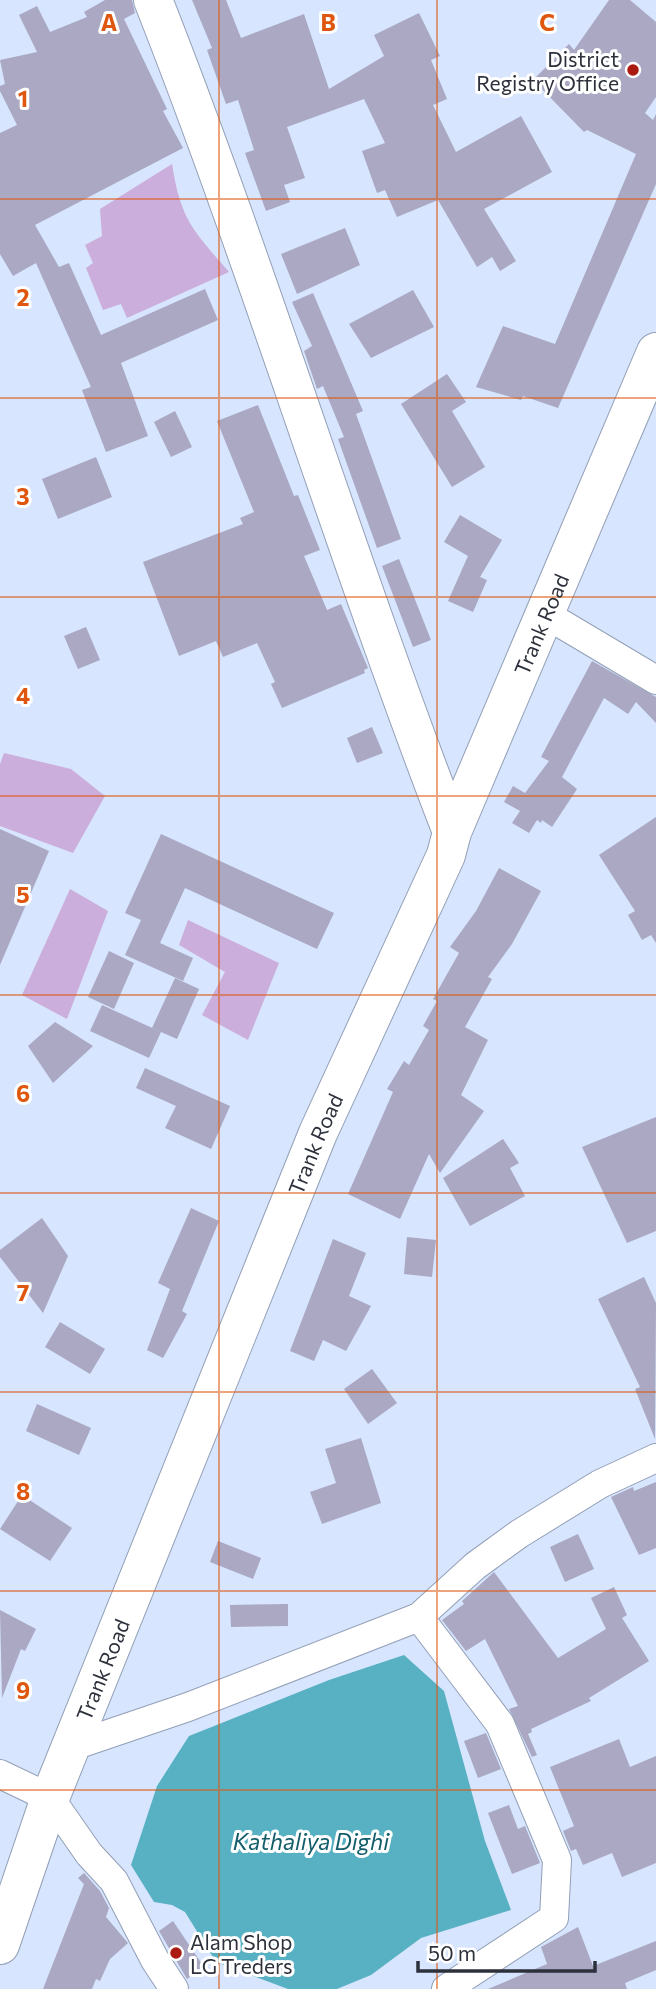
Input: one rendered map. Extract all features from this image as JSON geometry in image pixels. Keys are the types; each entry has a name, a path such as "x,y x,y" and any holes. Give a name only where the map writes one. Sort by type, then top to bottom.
{"main road":[{"path":"153,0 207,137 390,671 453,832"},
{"name":"Trank Road","path":"0,1945 50,1798 318,1133 446,855 453,832 656,352"}],"street":[{"path":"545,614 656,681"},
{"path":"70,1747 188,1707 419,1616 475,1566 519,1534 600,1484 656,1458"},
{"path":"419,1616 500,1724 557,1860 554,1918 446,1989"},
{"path":"0,1774 50,1798 89,1854 114,1881 174,1989"}],"shaded area":[{"path":"172,164 180,199 190,224 229,272 127,318 121,304 103,310 86,268 93,263 85,245 102,236 100,209"},
{"path":"4,753 71,769 105,796 73,853 0,826 0,764"},
{"path":"70,889 108,911 67,1019 22,995"},
{"path":"188,920 279,963 248,1040 202,1015 225,972 179,945"}],"water":[{"name":"Kathaliya Dighi","path":"404,1655 444,1691 485,1841 511,1910 421,1938 371,1975 337,1989 288,1989 216,1962 185,1912 172,1905 154,1902 131,1865 157,1786 189,1736 329,1680"}],"building":[{"path":"105,0 132,0 135,13 124,19 167,109 163,111 183,148 35,225 59,267 69,263 101,335 205,289 218,320 121,363 148,436 106,452 82,390 91,387 36,263 13,276 0,254 0,133 17,125 0,91 0,86 5,84 0,60 37,52 19,15 37,6 50,32 87,17 84,12"},
{"path":"192,0 226,0 241,38 304,14 329,89 384,56 374,35 419,13 440,56 431,60 447,99 433,105 456,152 521,116 552,172 484,209 516,261 500,271 492,257 477,267 438,200 397,217 385,190 377,193 362,151 385,143 364,99 287,127 305,178 284,185 290,202 266,211 245,153 254,150 238,100 226,104 207,50 212,48"},
{"path":"609,0 630,0 656,22 656,97 645,113 653,120 656,114 656,184 558,408 523,396 521,400 476,387 503,326 555,344 636,154 587,130 584,132 533,80 569,44 574,50"},
{"path":"345,228 360,265 297,294 281,254"},
{"path":"413,290 434,327 371,358 349,324"},
{"path":"313,293 363,411 356,414 401,539 377,548 338,439 344,437 323,386 317,389 304,351 312,346 292,302"},
{"path":"447,374 466,402 452,411 485,467 452,487 401,404"},
{"path":"258,405 294,496 298,495 320,550 304,556 327,610 341,604 368,668 364,670 365,673 282,708 271,684 275,682 257,643 223,657 216,641 179,656 143,562 243,524 240,518 254,512 217,421"},
{"path":"175,411 192,447 171,457 154,422"},
{"path":"96,457 112,497 58,519 42,479"},
{"path":"460,515 502,540 480,577 487,580 473,612 448,601 468,556 444,542"},
{"path":"399,559 431,640 413,647 382,566"},
{"path":"86,627 100,660 78,669 64,636"},
{"path":"592,661 656,697 656,723 636,702 628,714 604,698 562,777 577,789 552,827 542,820 541,823 537,820 529,833 512,823 520,811 504,802 513,786 525,793 549,761 541,757"},
{"path":"372,727 383,753 357,763 347,738"},
{"path":"656,817 656,943 651,935 642,940 628,915 635,911 599,855"},
{"path":"0,829 49,851 0,965"},
{"path":"161,834 334,913 317,949 185,888 160,943 193,958 183,981 125,955 141,920 125,913"},
{"path":"499,868 541,891 512,944 488,977 492,979 465,1027 488,1040 461,1095 484,1111 440,1173 429,1154 400,1219 348,1194 393,1092 387,1089 404,1061 409,1065 429,1030 423,1026 437,1001 433,999 459,953 450,947 476,911"},
{"path":"109,951 134,963 114,1009 88,997"},
{"path":"175,978 199,989 177,1039 152,1028"},
{"path":"102,1005 161,1032 149,1058 90,1031"},
{"path":"55,1022 93,1046 53,1083 28,1046"},
{"path":"145,1068 230,1106 211,1149 165,1128 176,1106 136,1088"},
{"path":"656,1117 656,1231 627,1243 582,1147"},
{"path":"503,1139 519,1163 510,1168 525,1196 470,1226 443,1178"},
{"path":"191,1208 219,1221 182,1311 187,1314 163,1358 147,1350 170,1289 158,1283"},
{"path":"42,1218 68,1256 43,1313 0,1257 0,1250"},
{"path":"407,1237 436,1240 432,1277 404,1274"},
{"path":"333,1239 366,1253 349,1296 371,1306 346,1351 323,1340 314,1361 290,1351"},
{"path":"644,1277 656,1303 655,1439 635,1389 640,1387 598,1299"},
{"path":"60,1322 105,1349 90,1374 45,1347"},
{"path":"372,1369 397,1403 368,1424 344,1389"},
{"path":"37,1404 91,1428 79,1455 26,1431"},
{"path":"361,1438 381,1503 322,1524 310,1492 336,1483 325,1449"},
{"path":"656,1482 656,1548 639,1555 611,1497 633,1487 634,1491"},
{"path":"22,1495 72,1528 50,1561 0,1529"},
{"path":"578,1534 594,1569 565,1582 550,1547"},
{"path":"218,1541 261,1558 253,1579 210,1562"},
{"path":"494,1572 558,1658 606,1629 591,1598 614,1587 627,1615 622,1618 649,1661 589,1698 591,1701 531,1729 532,1732 528,1734 537,1755 532,1757 509,1709 518,1706 485,1639 466,1651 442,1620 464,1604 462,1601"},
{"path":"288,1604 288,1626 231,1627 230,1605"},
{"path":"0,1610 36,1629 25,1651 21,1649 2,1698"},
{"path":"486,1733 501,1769 478,1778 464,1741"},
{"path":"619,1739 630,1767 656,1756 656,1863 622,1877 612,1853 583,1865 576,1849 571,1851 563,1831 574,1826 550,1767"},
{"path":"509,1805 518,1829 525,1826 540,1863 512,1874 488,1813"},
{"path":"84,1873 100,1891 109,1908 106,1917 128,1943 110,1959 100,1981 96,1979 92,1989 43,1989 84,1884 78,1878"},
{"name":"Alam Shop LG Treders","path":"173,1921 204,1967 187,1979 159,1931"},
{"path":"578,1927 593,1966 656,1941 656,1970 625,1983 627,1989 488,1989 547,1964 541,1947"}],"place":[{"name":"District Registry Office","path":"633,70"},
{"name":"Alam Shop LG Treders","path":"176,1953"}]}
